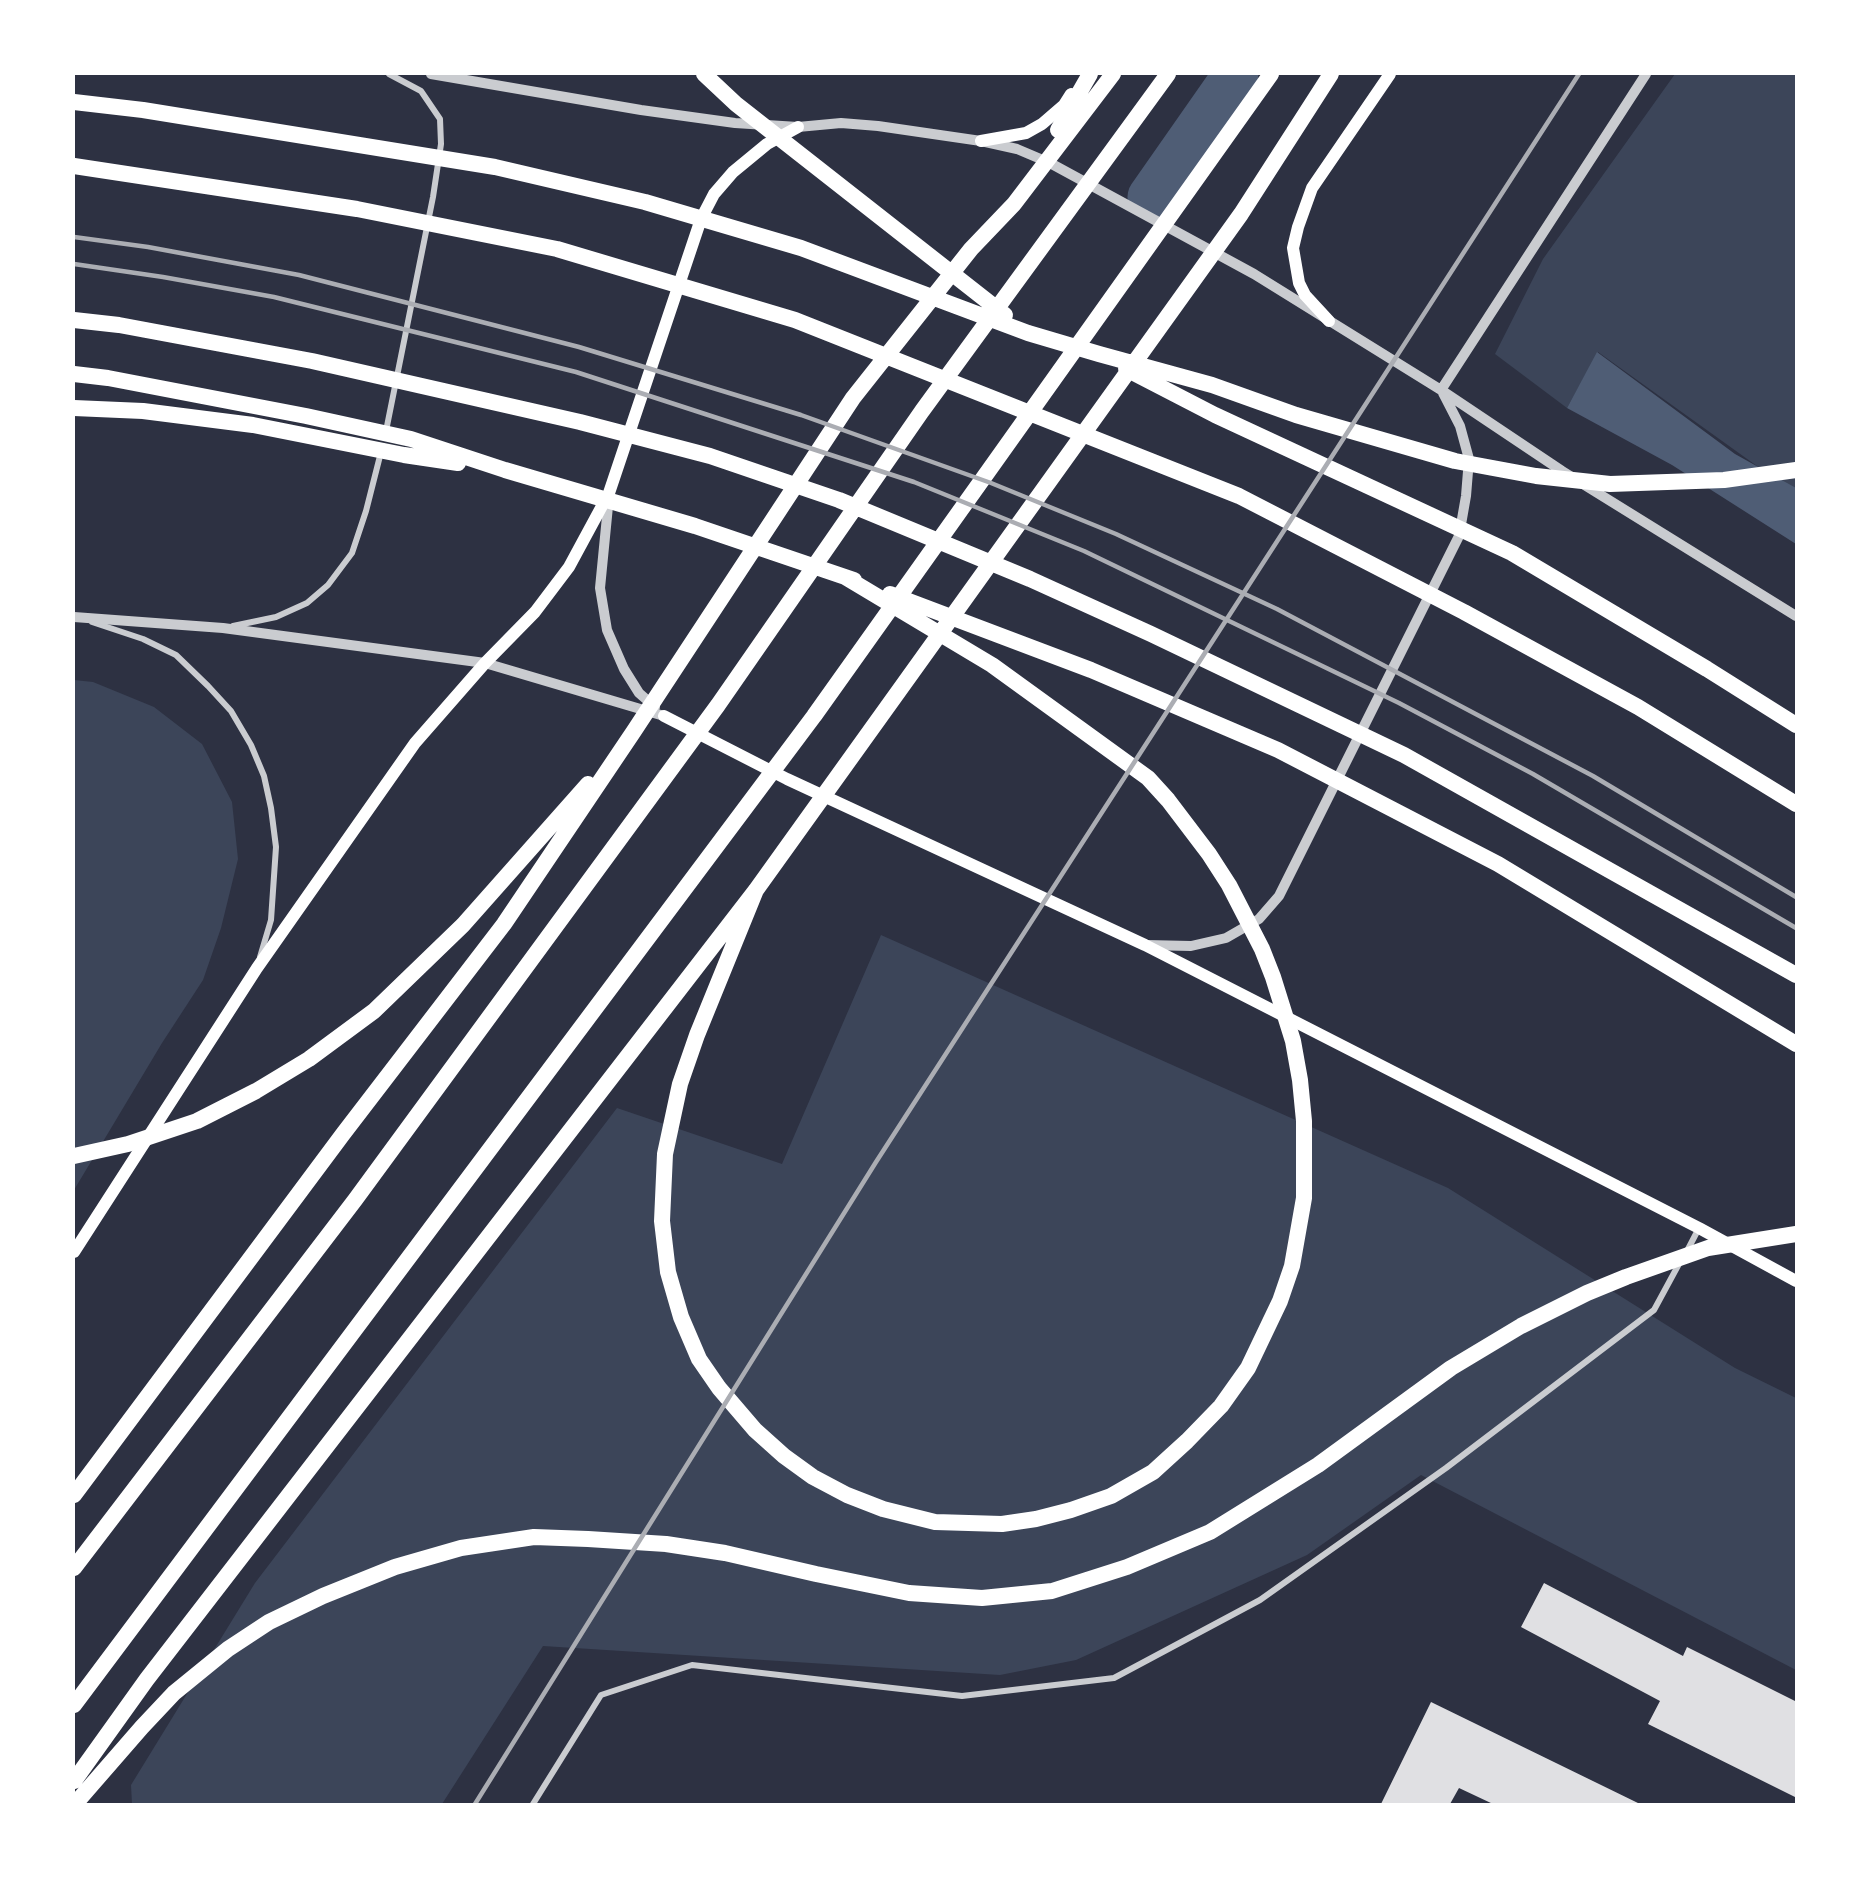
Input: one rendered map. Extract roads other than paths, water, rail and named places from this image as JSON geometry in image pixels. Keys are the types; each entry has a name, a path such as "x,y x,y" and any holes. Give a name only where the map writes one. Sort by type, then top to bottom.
{"highway":[{"path":"704,74 736,104 1028,333"},
{"path":"1014,204 1090,74"},
{"path":"74,1495 336,1144 504,924 853,398 971,249 1014,204 1113,74"},
{"path":"74,1568 355,1200 439,1086 711,714 922,411 1168,74"},
{"path":"74,1705 814,716 1271,74"},
{"path":"74,1781 147,1678 756,890 1241,214 1331,74"},
{"path":"74,102 143,110 495,166 645,202 801,248 1028,333 1212,385 1296,415 1455,460 1536,476 1610,484 1724,480 1797,470"},
{"path":"74,166 357,209 557,249 795,320 1239,496 1464,612 1638,707 1797,804"},
{"path":"74,320 119,325 312,361 580,422 710,456 839,500 1030,579 1404,755 1797,975"},
{"path":"1099,354 1215,415 1512,553 1797,725"},
{"path":"74,374 120,380 411,439 505,470 695,526 845,577 1092,670 1278,750 1498,864 1797,1044"},
{"path":"74,408 143,411 243,424 404,455 505,470"},
{"path":"756,890 697,1035 681,1084 665,1154 662,1221 668,1272 681,1317 699,1359 719,1388 755,1430 813,1478 883,1509 935,1522 1002,1524 1036,1519 1111,1496 1153,1472 1221,1406 1248,1368 1280,1301 1292,1266 1304,1198 1304,1121 1293,1041 1273,977 1229,885 1190,828 1149,778 992,665 845,577"},
{"path":"74,1156 128,1144 197,1121 256,1091 309,1059 374,1011 464,925 634,731"},
{"path":"75,1804 174,1693 228,1649 269,1622 323,1596 395,1567 461,1548 534,1537 666,1544 725,1553 816,1575 909,1593 982,1598 1052,1591 1127,1568 1210,1532 1318,1465 1451,1368 1521,1326 1587,1293 1708,1248 1797,1234"}],"main road":[{"path":"981,141 1026,133 1042,124 1064,105 1085,74"},
{"path":"1329,321 1305,295 1299,283 1293,248 1298,227 1312,188 1390,74"},
{"path":"74,1252 257,968 415,742 485,663 535,612 569,567 609,493 701,219 714,194 733,172 767,144 798,127"},
{"path":"663,716 787,779 1145,945 1699,1228 1797,1281"}],"street":[{"path":"224,628 276,617 307,603 328,585 352,553 366,511 388,422 433,198 441,144 440,119 421,91 389,74"},
{"path":"431,74 641,110 735,123 798,127 840,123 878,126 981,141 1017,149 1050,163 1254,274 1441,390 1562,471 1797,616"},
{"path":"1441,390 1646,74"},
{"path":"1145,945 1191,946 1226,938 1259,919 1280,896 1459,536 1469,459 1460,426 1441,390"},
{"path":"609,493 600,588 606,630 624,669 639,693 663,716"},
{"path":"76,617 224,628 485,663 663,716"},
{"path":"76,617 143,639 176,655 231,711 251,745 264,776 276,847 271,920 257,968"},
{"path":"533,1804 601,1695 692,1665 962,1696 1114,1678 1260,1600 1446,1468 1654,1310 1699,1228"}],"waterway":[{"path":"1150,197 1236,74"}],"railway":[{"path":"475,1804 876,1162 1579,74"},
{"path":"74,237 148,247 299,275 579,347 801,415 991,483 1116,534 1277,609 1593,776 1796,897"},
{"path":"74,264 274,297 576,372 914,482 1084,551 1399,703 1533,774 1796,928"}]}
